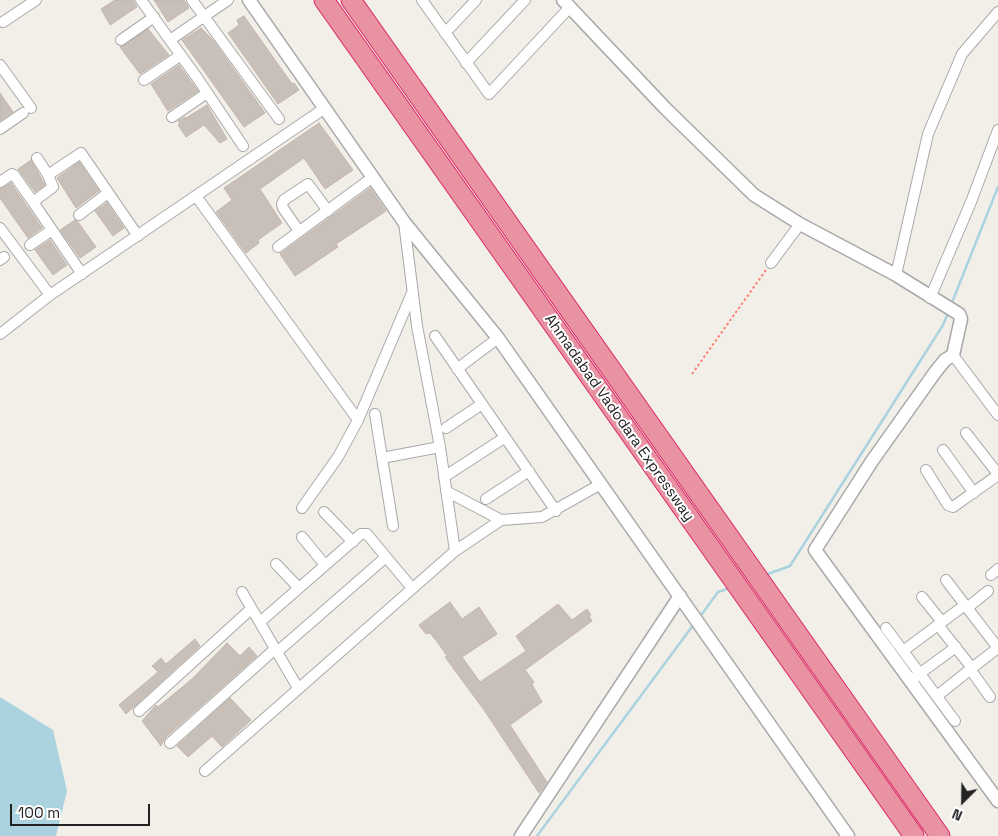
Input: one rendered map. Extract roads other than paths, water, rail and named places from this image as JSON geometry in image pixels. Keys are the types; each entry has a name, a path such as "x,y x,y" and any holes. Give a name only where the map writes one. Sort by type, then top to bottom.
{"highway":[{"name":"Ahmadabad Vadodara Expressway","path":"324,0 914,836"},
{"name":"Ahmadabad Vadodara Expressway","path":"351,0 940,836"}],"street":[{"path":"4,22 36,0"},
{"path":"141,0 182,55 243,146"},
{"path":"192,0 279,119"},
{"path":"170,40 228,0"},
{"path":"249,0 404,222 498,338 848,836"},
{"path":"445,33 476,0"},
{"path":"466,63 525,0"},
{"path":"427,2 445,33 489,94 567,3 746,189 800,224 896,275 933,300 957,313 961,319 954,355 998,415"},
{"path":"896,275 928,134 962,54 998,12"},
{"path":"121,40 154,17"},
{"path":"144,80 182,55"},
{"path":"0,65 27,111 0,129"},
{"path":"172,117 207,92"},
{"path":"1,331 50,295 325,108"},
{"path":"933,300 998,130"},
{"path":"48,175 81,153 138,236"},
{"path":"33,202 53,187 48,175 36,158"},
{"path":"0,182 12,174 14,175 82,274"},
{"path":"278,247 373,177"},
{"path":"299,231 282,204 284,200 308,184 328,210"},
{"path":"79,214 108,193"},
{"path":"196,196 358,420"},
{"path":"404,222 412,292 440,447 455,551"},
{"path":"771,263 800,224"},
{"path":"0,228 50,295"},
{"path":"30,245 52,230"},
{"path":"302,508 338,457 358,420 412,292"},
{"path":"435,336 556,511"},
{"path":"457,369 498,338"},
{"path":"954,355 945,360 936,371 872,461 815,550 915,678 998,801"},
{"path":"446,428 482,404"},
{"path":"375,414 393,526"},
{"path":"926,470 948,505 958,505 998,475 966,433"},
{"path":"444,476 504,438"},
{"path":"382,458 440,447"},
{"path":"942,450 974,493"},
{"path":"486,499 529,471"},
{"path":"205,770 455,551 501,520 542,517 556,511 601,484"},
{"path":"446,491 501,520"},
{"path":"324,512 353,542"},
{"path":"260,622 364,533 412,588"},
{"path":"302,537 325,565"},
{"path":"170,743 386,556"},
{"path":"276,564 299,588"},
{"path":"937,696 998,648 946,580"},
{"path":"903,651 988,591"},
{"path":"242,592 298,688"},
{"path":"521,836 680,596"},
{"path":"922,598 990,697"},
{"path":"139,711 251,609"},
{"path":"886,628 903,651 915,678 937,696 955,720"},
{"path":"915,678 956,647"}],"water":[{"path":"0,697 53,730 67,791 56,836 0,836"}],"waterway":[{"path":"951,305 998,187"},
{"path":"765,575 790,566 943,325 948,313"},
{"path":"699,618 718,592 730,588"},
{"path":"537,836 694,624"}]}
